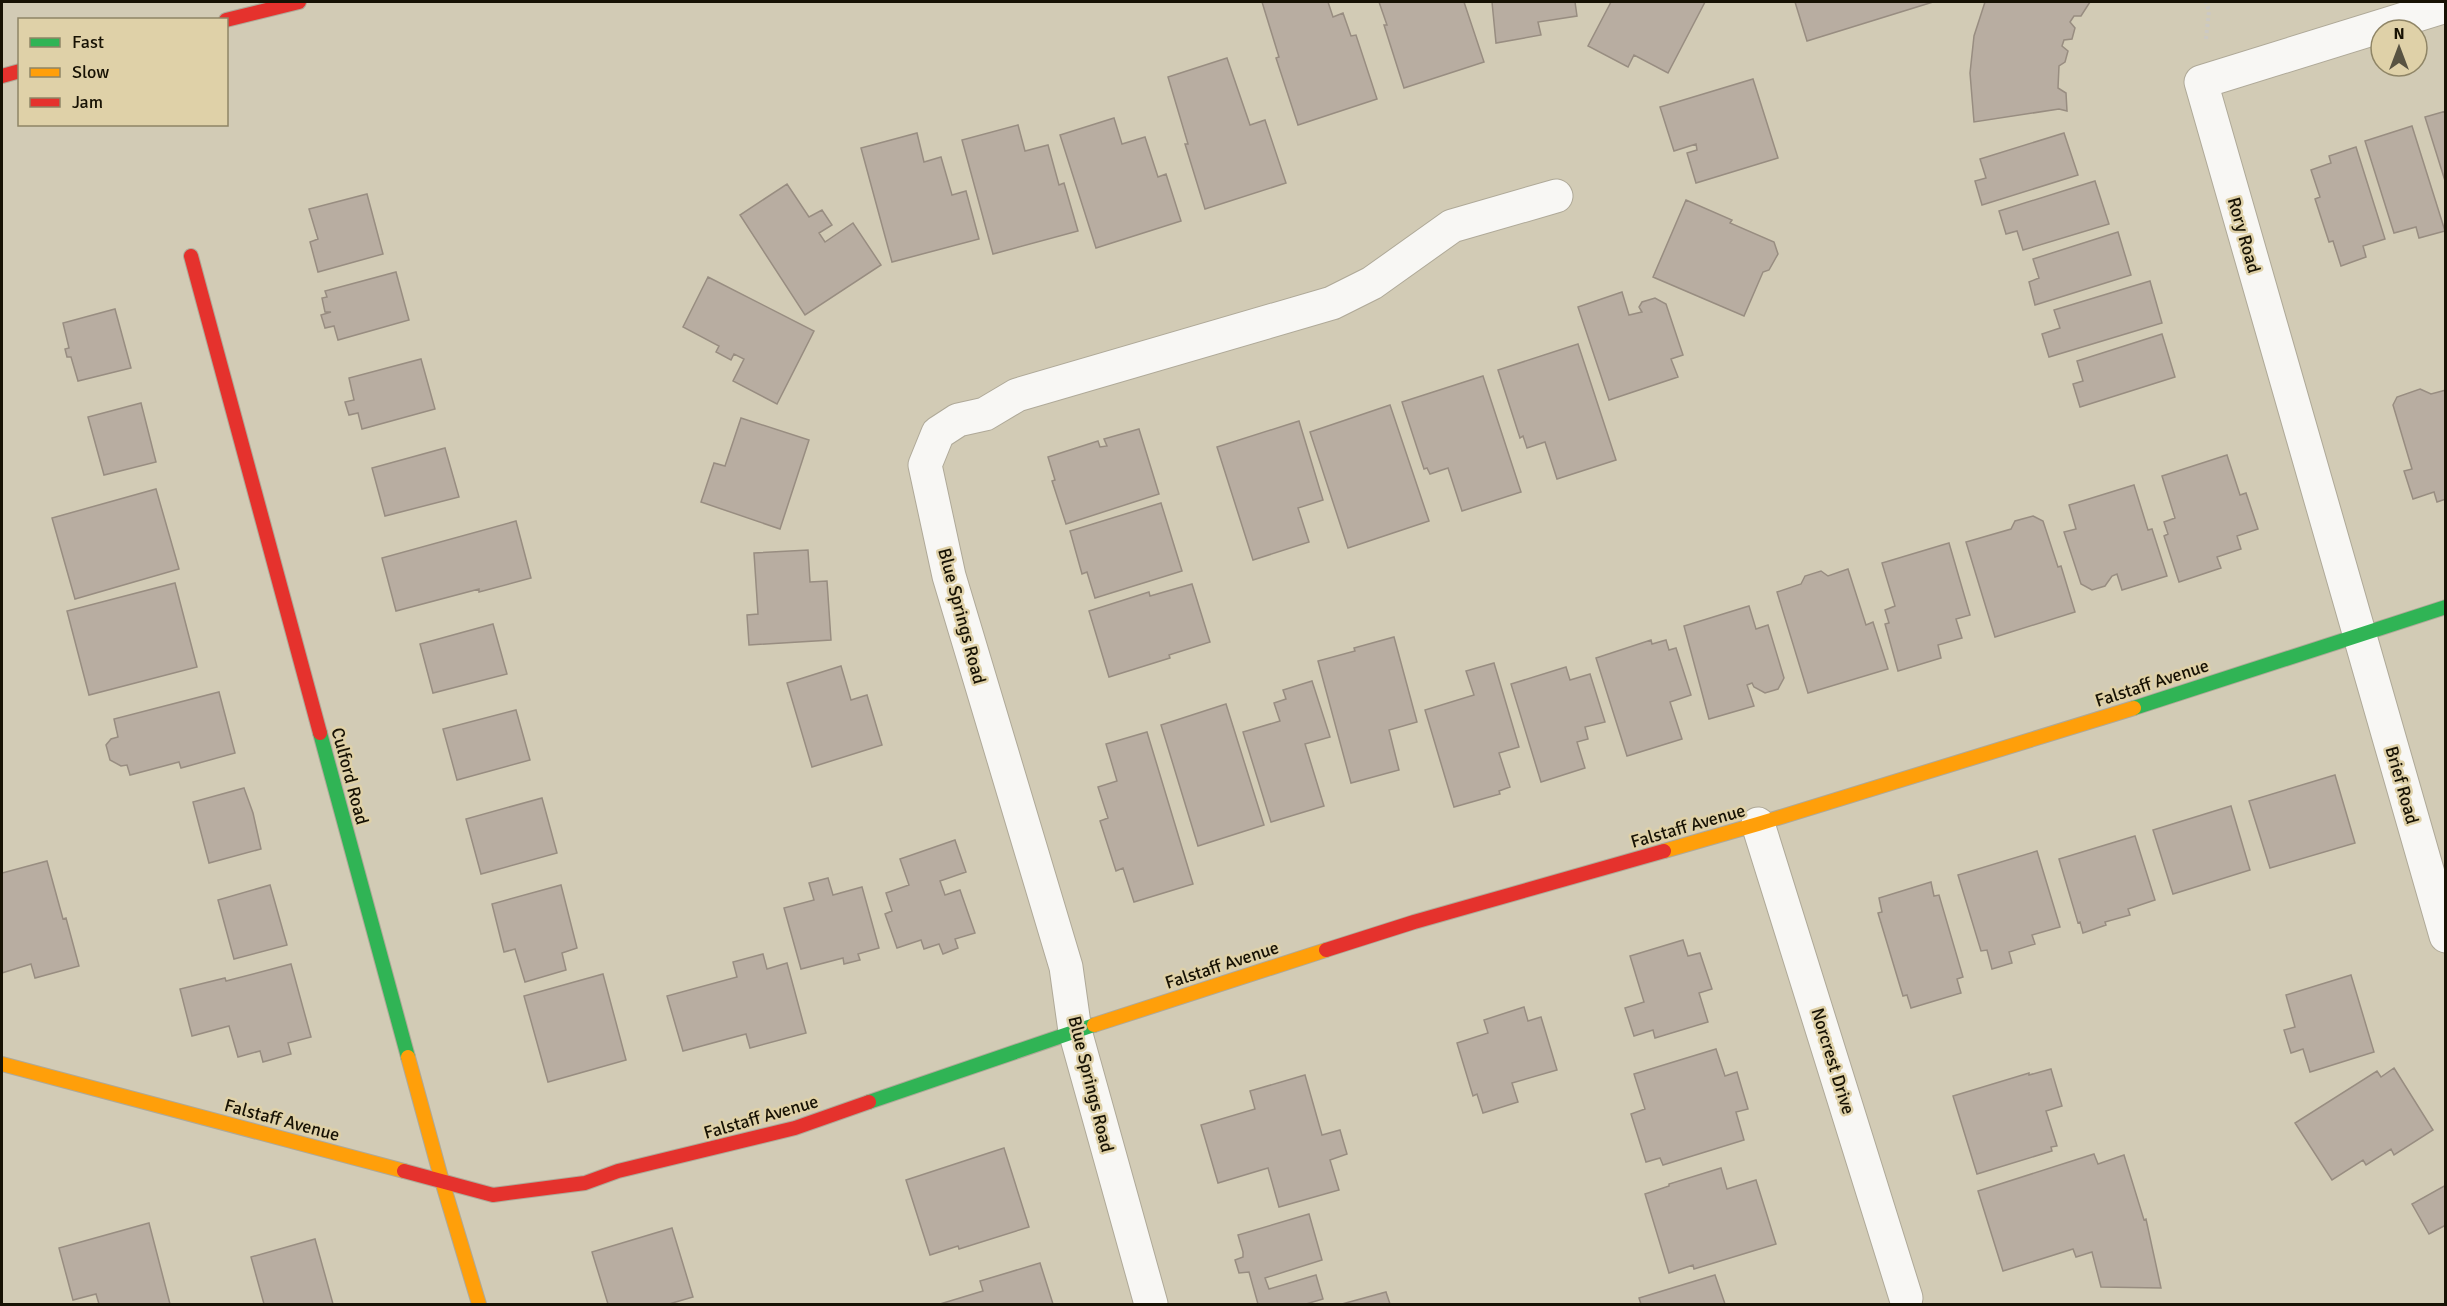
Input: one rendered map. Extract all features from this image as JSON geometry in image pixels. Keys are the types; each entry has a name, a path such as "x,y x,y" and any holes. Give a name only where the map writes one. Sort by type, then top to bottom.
{"main road":[{"path":"228,20 299,2"},
{"path":"2,76 18,72"},
{"name":"Culford Road","path":"191,256 442,1181 479,1305"},
{"name":"Falstaff Avenue","path":"2,1064 493,1195 585,1184 618,1171 795,1128 1075,1031 1414,922 1758,825 2133,708 2445,607"}],"street":[{"name":"Rory Road","path":"2358,634 2201,82 2445,6"},
{"name":"Blue Springs Road","path":"1151,1305 1075,1031 1066,967 949,576 925,465 938,433 958,420 985,414 1017,395 1332,303 1372,284 1452,226 1556,196"},
{"name":"Brief Road","path":"2358,634 2445,936"},
{"name":"Norcrest Drive","path":"1758,825 1906,1298"}],"building":[{"path":"1262,2 1328,2 1333,17 1343,13 1351,36 1356,35 1377,99 1298,125 1276,58 1279,57"},
{"path":"1379,2 1464,2 1484,62 1404,88"},
{"path":"1492,2 1575,2 1577,16 1538,22 1541,35 1496,43"},
{"path":"1611,2 1705,2 1668,73 1634,55 1628,67 1588,46"},
{"path":"1795,2 1933,2 1807,41"},
{"path":"1985,2 2090,2 2081,16 2074,16 2070,22 2075,28 2072,39 2064,40 2062,46 2068,51 2065,62 2059,66 2058,88 2066,93 2067,111 2059,109 1974,122 1970,73 1974,36"},
{"path":"1227,58 1250,125 1265,120 1286,183 1205,209 1168,77"},
{"path":"1753,79 1778,158 1696,183 1687,153 1697,150 1696,144 1674,151 1660,107"},
{"path":"2446,111 2446,184 2425,117"},
{"path":"1114,118 1122,144 1145,137 1158,177 1166,174 1181,221 1096,248 1060,135"},
{"path":"1018,125 1025,151 1048,145 1059,185 1064,183 1078,231 993,254 962,140"},
{"path":"2412,126 2445,231 2419,238 2416,227 2394,233 2365,141"},
{"path":"917,133 924,162 941,157 952,195 966,191 979,239 892,262 861,148"},
{"path":"2064,133 2078,175 1982,205 1975,181 1986,178 1980,159"},
{"path":"2356,147 2385,239 2363,246 2366,257 2341,266 2333,241 2329,242 2315,199 2320,197 2311,170 2331,163 2329,156"},
{"path":"2095,181 2109,224 2023,250 2017,231 2006,234 1999,211"},
{"path":"787,184 809,217 822,210 832,225 819,233 825,242 853,223 881,265 805,315 740,215"},
{"path":"367,194 383,254 318,272 310,242 318,239 309,209"},
{"path":"1686,200 1732,220 1730,223 1774,242 1778,254 1769,270 1763,272 1744,316 1653,277"},
{"path":"2118,232 2131,275 2035,305 2029,282 2039,278 2033,259"},
{"path":"396,272 409,320 338,340 334,326 325,328 321,315 331,312 325,312 322,298 327,297 325,291"},
{"path":"708,277 814,331 777,404 733,381 744,359 734,354 731,360 716,352 719,346 683,327"},
{"path":"2150,281 2162,323 2049,357 2042,334 2060,328 2054,310"},
{"path":"1622,292 1629,315 1642,312 1639,307 1642,302 1655,298 1666,304 1683,355 1671,359 1678,377 1609,400 1578,307"},
{"path":"115,309 131,368 78,381 71,357 67,357 65,349 69,348 63,323"},
{"path":"2162,334 2175,377 2080,407 2073,384 2083,381 2077,361"},
{"path":"1578,344 1616,460 1557,479 1545,442 1527,448 1523,436 1520,438 1498,370"},
{"path":"421,359 435,409 362,429 358,413 349,415 345,402 354,400 349,378"},
{"path":"1483,376 1521,492 1462,511 1448,468 1430,474 1427,468 1424,469 1402,402"},
{"path":"2420,389 2431,394 2446,390 2446,499 2437,502 2434,492 2413,499 2404,471 2412,469 2393,405 2397,397"},
{"path":"141,403 156,462 104,475 88,417"},
{"path":"1390,405 1429,521 1348,548 1310,432"},
{"path":"741,418 809,440 780,529 701,502 714,463 725,466"},
{"path":"1299,421 1323,500 1298,508 1309,542 1253,560 1217,447"},
{"path":"1139,429 1159,494 1066,524 1052,481 1055,480 1048,457 1098,441 1100,447 1107,446 1104,439"},
{"path":"445,448 459,497 385,516 372,468"},
{"path":"2227,455 2240,495 2246,493 2258,529 2237,536 2241,549 2217,557 2221,568 2179,582 2164,536 2168,534 2164,522 2175,518 2162,476"},
{"path":"2134,485 2148,530 2152,529 2167,576 2122,590 2117,574 2112,576 2105,586 2092,590 2081,584 2064,532 2076,529 2069,505"},
{"path":"156,489 179,569 75,599 52,518"},
{"path":"1161,503 1182,571 1095,598 1087,572 1082,574 1070,531"},
{"path":"2033,516 2043,521 2058,567 2061,566 2075,612 1995,637 1966,542 2011,529 2015,521"},
{"path":"516,521 531,578 396,611 382,558"},
{"path":"1949,543 1970,615 1956,619 1962,638 1938,645 1941,658 1898,671 1885,624 1889,623 1885,610 1895,606 1882,563"},
{"path":"808,550 810,582 827,581 831,640 749,645 747,615 758,614 754,553"},
{"path":"1848,569 1866,625 1873,622 1888,669 1808,693 1777,592 1801,584 1805,576 1821,571 1828,576"},
{"path":"175,583 197,667 89,695 67,611"},
{"path":"1192,584 1210,642 1169,655 1170,658 1109,677 1089,611 1149,592 1150,596"},
{"path":"1749,606 1756,629 1768,625 1784,678 1778,689 1765,693 1754,687 1752,683 1747,685 1754,706 1709,719 1684,626"},
{"path":"493,624 507,674 433,693 420,644"},
{"path":"1394,637 1417,722 1389,730 1399,770 1351,783 1318,661"},
{"path":"1651,640 1652,644 1666,640 1669,650 1676,648 1691,695 1670,702 1682,739 1627,756 1596,658"},
{"path":"1494,663 1519,747 1499,753 1510,787 1499,791 1500,794 1454,807 1425,710 1474,695 1466,671"},
{"path":"841,666 851,700 867,695 882,745 812,767 787,683"},
{"path":"1566,667 1570,680 1590,674 1605,722 1585,727 1588,739 1577,742 1585,768 1541,782 1511,684"},
{"path":"1312,681 1330,737 1305,744 1324,806 1271,822 1243,732 1280,721 1274,703 1286,699 1283,690"},
{"path":"219,692 235,753 181,768 179,762 130,775 127,765 121,766 110,760 106,745 111,739 118,737 114,719"},
{"path":"1226,704 1264,825 1198,846 1161,725"},
{"path":"516,710 530,760 457,780 443,729"},
{"path":"1147,732 1193,884 1134,902 1123,868 1116,871 1100,821 1108,818 1098,787 1117,781 1106,744"},
{"path":"2335,775 2355,843 2270,868 2249,801"},
{"path":"244,788 253,813 261,849 209,863 193,802"},
{"path":"542,798 557,853 481,874 466,819"},
{"path":"2231,806 2250,870 2173,894 2153,830"},
{"path":"2135,836 2155,900 2128,909 2130,915 2105,922 2106,925 2083,933 2059,859"},
{"path":"955,840 966,872 940,881 945,895 960,890 975,933 955,939 958,948 943,954 939,944 924,949 921,940 897,948 885,914 892,911 886,893 909,885 900,859"},
{"path":"2037,851 2060,927 2032,935 2035,944 2009,952 2012,963 1992,969 1987,950 1981,951 1958,875"},
{"path":"47,861 79,966 35,978 31,964 2,973 2,873"},
{"path":"828,878 833,895 862,887 879,948 858,954 860,960 844,964 843,958 801,969 784,908 814,900 809,883"},
{"path":"1931,882 1934,896 1939,895 1963,977 1957,979 1961,993 1911,1008 1907,995 1903,996 1878,913 1882,912 1879,898"},
{"path":"270,885 287,945 234,959 218,900"},
{"path":"561,885 577,948 562,953 566,970 525,982 515,949 504,952 492,904"},
{"path":"1683,940 1688,956 1700,953 1712,989 1699,993 1708,1022 1655,1038 1653,1030 1634,1036 1625,1008 1644,1002 1630,956"},
{"path":"763,954 767,969 787,963 806,1033 750,1048 746,1034 683,1051 667,996 737,977 733,962"},
{"path":"291,964 311,1037 288,1043 291,1054 263,1062 260,1051 238,1057 229,1026 192,1036 180,989 225,978 226,981"},
{"path":"603,974 626,1060 548,1082 524,996"},
{"path":"2351,975 2374,1052 2310,1072 2303,1049 2291,1053 2284,1030 2295,1027 2286,995"},
{"path":"1524,1007 1528,1021 1541,1017 1557,1070 1512,1083 1518,1102 1483,1113 1477,1094 1473,1096 1457,1043 1488,1033 1484,1020"},
{"path":"1716,1049 1725,1076 1737,1072 1748,1109 1736,1112 1744,1140 1663,1165 1660,1158 1646,1162 1631,1114 1645,1109 1634,1074"},
{"path":"2394,1068 2433,1130 2394,1155 2391,1149 2366,1165 2363,1160 2332,1180 2295,1123 2377,1071 2381,1077"},
{"path":"2051,1069 2062,1106 2046,1111 2057,1146 2051,1147 2052,1151 1977,1174 1953,1096 2029,1073 2029,1075"},
{"path":"1305,1075 1322,1135 1340,1130 1347,1154 1330,1160 1339,1190 1279,1207 1268,1168 1218,1183 1201,1125 1255,1109 1250,1091"},
{"path":"1004,1148 1029,1227 959,1249 958,1246 930,1255 906,1180"},
{"path":"2094,1154 2098,1164 2124,1155 2144,1220 2146,1219 2161,1288 2101,1287 2092,1252 2076,1257 2073,1249 2003,1271 1978,1191"},
{"path":"1721,1168 1727,1189 1756,1180 1776,1244 1694,1269 1693,1265 1669,1273 1645,1194"},
{"path":"2446,1185 2446,1228 2444,1226 2429,1234 2412,1204"},
{"path":"1309,1214 1322,1260 1265,1278 1269,1289 1316,1275 1323,1299 1306,1304 1258,1304 1249,1272 1239,1273 1235,1260 1243,1257 1238,1235"},
{"path":"149,1223 170,1304 99,1304 96,1294 73,1300 59,1248"},
{"path":"672,1228 693,1297 669,1304 608,1304 592,1252"},
{"path":"315,1239 333,1304 264,1304 251,1257"},
{"path":"1040,1263 1053,1304 940,1304 983,1291 980,1281"},
{"path":"1715,1275 1725,1304 1641,1304 1639,1298"},
{"path":"1386,1292 1390,1304 1342,1304"}],"traffic: fast":[{"path":"2134,708 2446,607"},
{"path":"320,733 408,1057"},
{"path":"869,1102 1094,1025"}],"traffic: slow":[{"path":"1664,851 2134,708"},
{"path":"1094,1025 1326,950"},
{"path":"408,1057 479,1304"},
{"path":"2,1064 404,1171"}],"traffic: jam":[{"path":"228,20 299,2"},
{"path":"2,76 18,72"},
{"path":"191,256 320,733"},
{"path":"1326,950 1414,922 1664,851"},
{"path":"404,1171 493,1195 585,1183 618,1171 795,1128 869,1102"}]}
